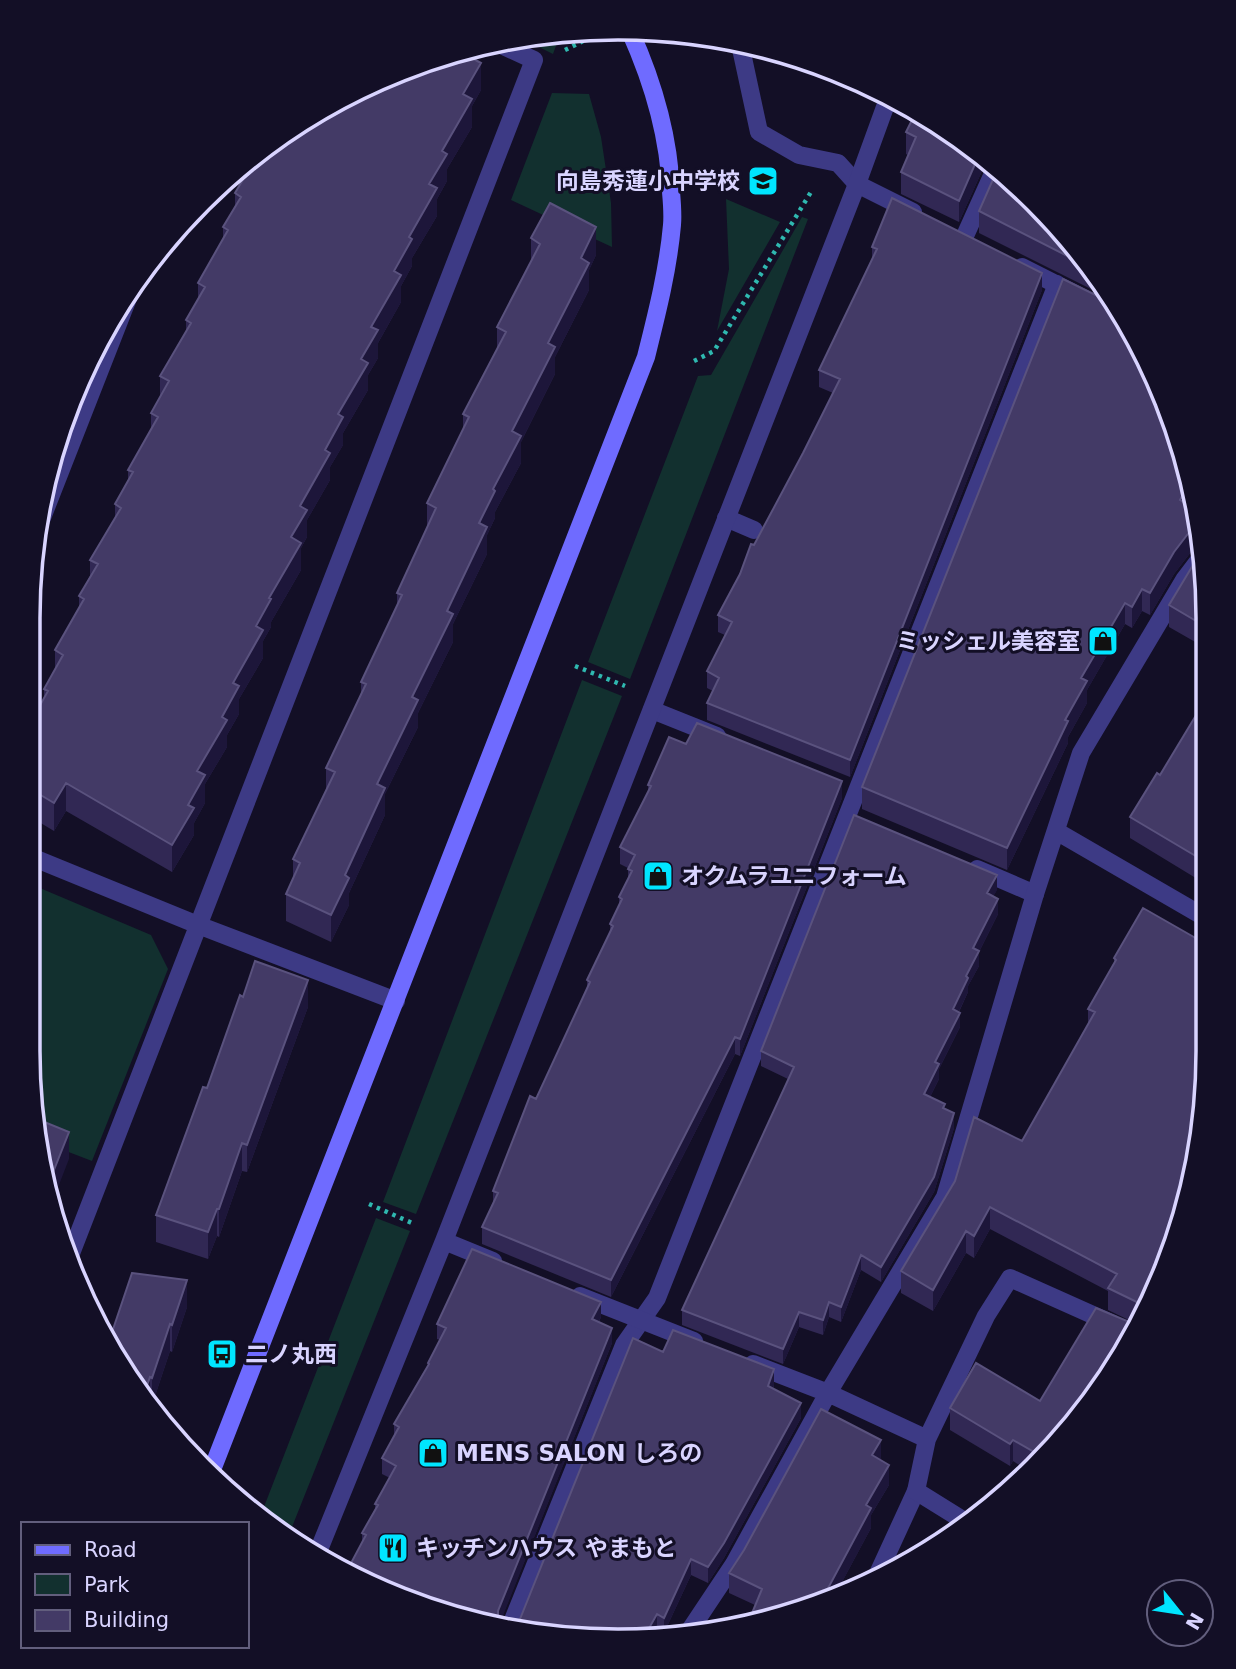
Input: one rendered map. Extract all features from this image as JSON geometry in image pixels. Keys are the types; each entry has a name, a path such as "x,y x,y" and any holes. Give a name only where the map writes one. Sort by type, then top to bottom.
{"street":[{"path":"214,1465 646,357 664,288 673,222 670,162 658,107 636,40"},
{"path":"74,1245 534,60 512,50"},
{"path":"742,54 759,132 799,155 838,163 857,184 929,220"},
{"path":"321,1546 444,1241 885,106"},
{"path":"964,238 991,178"},
{"path":"1011,261 1106,309"},
{"path":"513,1619 624,1345 657,1298 854,818 851,790 1057,284"},
{"path":"57,479 112,340"},
{"path":"726,518 754,530"},
{"path":"694,1624 734,1564 828,1393 945,1197 1035,894 1081,753 1194,567"},
{"path":"652,710 729,741"},
{"path":"1056,831 1196,912"},
{"path":"40,860 396,1001"},
{"path":"960,862 1035,894"},
{"path":"444,1241 507,1266"},
{"path":"882,1565 915,1491 927,1440 986,1316 1010,1278 1124,1329"},
{"path":"570,1292 715,1349"},
{"path":"740,1359 828,1393 927,1440"},
{"path":"915,1491 958,1517"}],"path":[{"path":"694,361 714,351 811,191"},
{"path":"575,666 632,689"},
{"path":"369,1204 419,1226"}],"green space":[{"path":"557,44 553,54 537,46"},
{"path":"552,93 589,94 601,137 611,203 612,247 511,200"},
{"path":"726,199 780,222 717,331 729,269"},
{"path":"802,217 808,219 630,679 588,662 698,376 711,375"},
{"path":"582,680 622,696 416,1214 383,1202"},
{"path":"40,888 151,935 168,969 92,1161 48,1144 41,1089"},
{"path":"376,1218 410,1231 292,1527 264,1507"}],"building":[{"path":"473,59 481,63 463,94 472,99 442,151 447,154 429,184 437,188 409,237 412,239 394,271 401,275 371,327 378,330 361,359 368,363 338,414 343,417 325,450 330,453 300,506 307,510 291,537 301,543 256,626 263,630 233,683 239,686 222,717 227,720 197,771 205,775 188,805 194,808 172,845 66,783 54,803 40,795 40,705 48,691 44,689 63,655 55,650 84,599 79,596 98,564 90,560 121,508 115,504 133,472 128,470 158,417 151,413 169,381 160,376 191,323 186,320 205,287 198,283 228,230 223,227 241,197 235,193 243,179 266,160 329,118 362,100 432,71"},
{"path":"912,121 975,164 959,201 901,172 916,137 906,132"},
{"path":"993,179 1027,209 1068,256 979,211"},
{"path":"892,198 1042,273 850,760 707,703 719,678 707,671 732,622 718,615 740,574 751,544 754,545 840,379 819,370 877,249 872,247"},
{"path":"550,203 596,227 581,258 589,263 548,343 555,347 512,431 521,436 493,489 495,491 479,523 487,527 447,611 453,614 412,697 418,700 377,784 385,788 345,875 349,878 331,915 286,894 300,863 293,859 335,772 326,768 366,684 361,682 402,595 397,593 436,508 427,503 469,417 463,414 506,332 497,327 540,244 531,238"},
{"path":"1063,279 1097,296 1136,362 1165,432 1183,495 1180,500 1185,505 1189,532 1150,593 1142,589 1132,607 1125,603 1081,678 1087,681 1065,720 1068,721 1007,848 862,787"},
{"path":"1193,565 1195,580 1196,621 1169,605"},
{"path":"1196,715 1196,856 1130,817 1157,773 1160,775"},
{"path":"697,723 842,781 740,1039 735,1037 611,1280 482,1227 498,1193 493,1191 530,1096 536,1099 613,926 610,924 622,899 619,897 632,871 628,869 635,855 620,847 651,786 648,785 669,737 686,744"},
{"path":"854,815 997,875 987,893 998,899 973,948 979,951 953,1009 960,1013 935,1062 939,1064 924,1094 945,1104 943,1108 954,1113 934,1177 881,1267 861,1255 841,1307 829,1302 823,1320 799,1312 783,1349 682,1310 794,1067 761,1051"},
{"path":"1143,908 1196,938 1195,1089 1185,1164 1165,1237 1138,1303 1108,1288 1117,1274 990,1207 974,1236 966,1231 933,1290 901,1271 955,1181 974,1117 1022,1141 1095,1012 1088,1009 1116,960 1114,958"},
{"path":"255,961 308,980 247,1145 242,1143 208,1232 156,1215 203,1087 207,1088"},
{"path":"45,1122 69,1132 53,1172"},
{"path":"472,1249 601,1302 592,1319 612,1328 498,1616 432,1598 351,1563 366,1535 362,1533 378,1505 375,1504 396,1466 382,1458 399,1427 394,1424 429,1364 446,1328 437,1324"},
{"path":"132,1273 187,1280 147,1385 113,1330"},
{"path":"1096,1308 1128,1322 1076,1403 1034,1452 1013,1440 1010,1444 950,1408 976,1363 1040,1401"},
{"path":"673,1330 774,1369 768,1386 801,1403 708,1567 691,1559 664,1618 657,1614 649,1628 580,1628 519,1620 633,1338 663,1352"},
{"path":"821,1409 881,1440 872,1455 889,1465 866,1505 871,1508 827,1589 752,1613 762,1589 729,1573"}],"place":[{"name":"向島秀蓮小中学校","path":"763,181"},
{"name":"ミッシェル美容室","path":"1103,641"},
{"name":"オクムラユニフォーム","path":"658,876"},
{"name":"二ノ丸西","path":"222,1354"},
{"name":"MENS SALON しろの","path":"433,1453"},
{"name":"キッチンハウス やまもと","path":"393,1548"}]}
